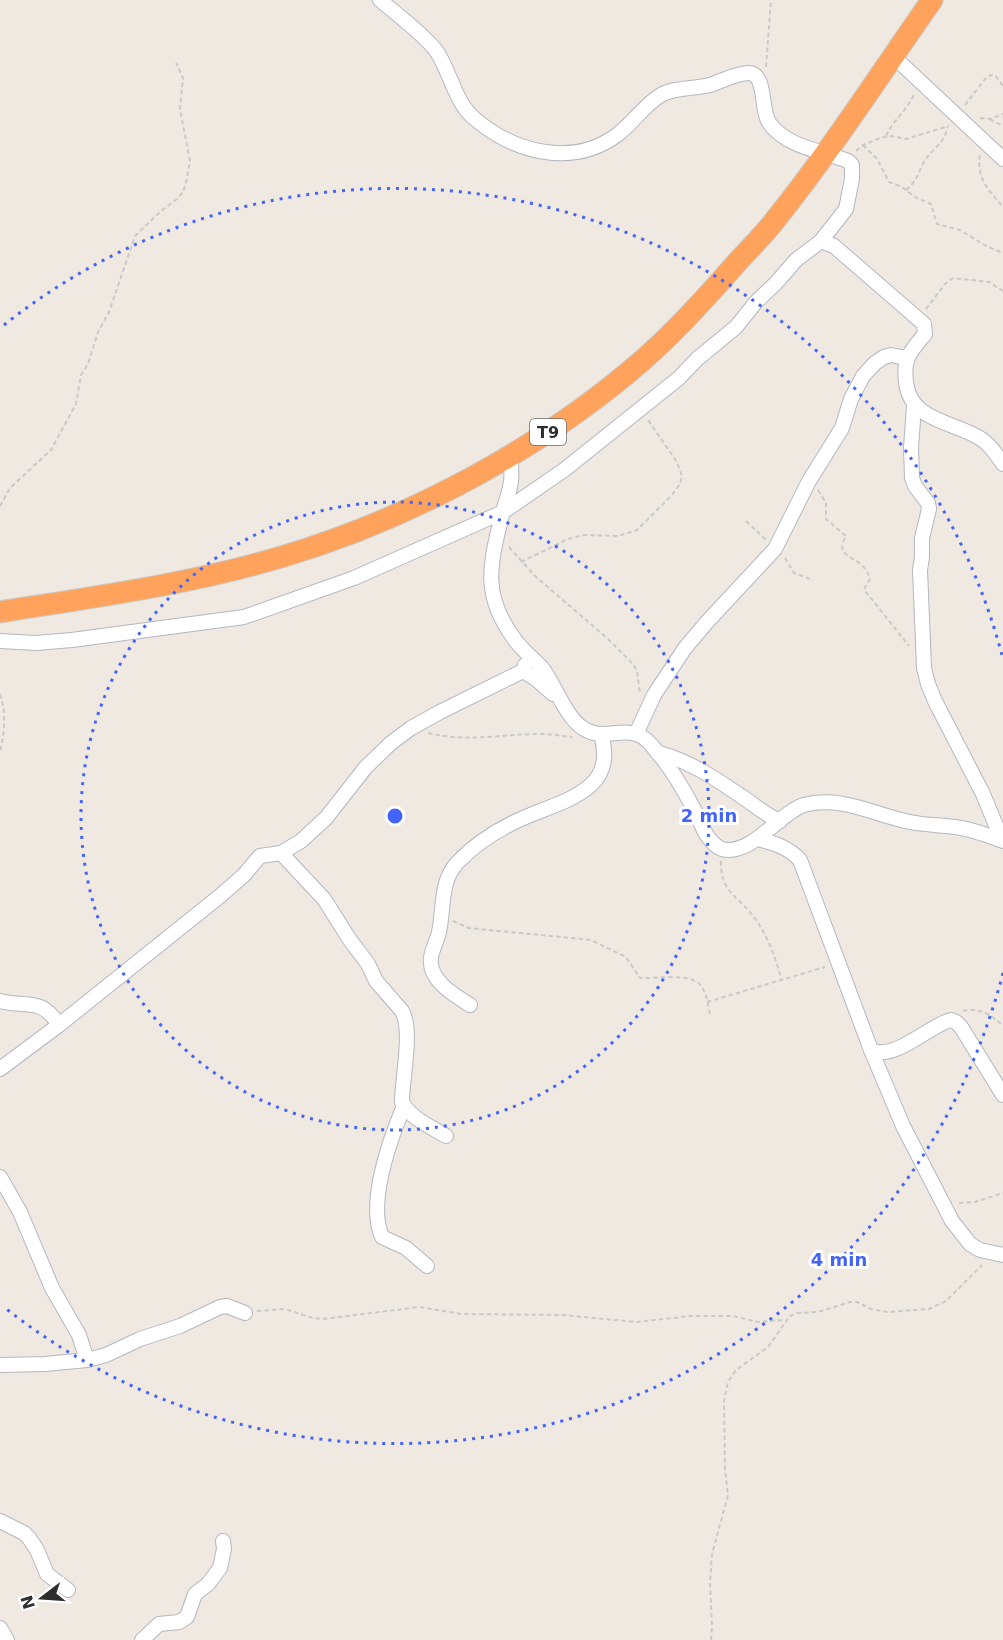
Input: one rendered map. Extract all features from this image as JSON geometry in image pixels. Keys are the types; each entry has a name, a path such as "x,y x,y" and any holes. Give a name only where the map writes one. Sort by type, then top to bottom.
{"highway":[{"name":"T9","path":"0,612 162,585 281,557 317,546 389,517 510,458 571,416 645,359 712,291 775,220 932,0"}],"street":[{"path":"0,641 36,643 72,640 244,617 354,578 503,512 564,470 679,378 697,358 731,332 796,260 821,241 846,209 852,165 848,161 789,140 769,123 764,112 760,81 756,75 750,73 707,86 663,94 616,136 606,142 565,153 535,152 513,144 473,118 459,98 448,70 437,52 380,0"},
{"path":"893,56 922,82 955,122 982,140 1003,159"},
{"path":"821,241 834,246 919,318 926,329 925,334 906,358 904,369 906,387 914,406 910,448 912,477 915,486 928,503 929,509 922,538 920,570 924,668 935,701 975,777 1003,840"},
{"path":"605,750 630,733 643,717 654,695 685,648 775,549 809,481 842,428 851,399 863,376 884,357 891,355 906,358"},
{"path":"914,406 935,420 978,437 992,448 1003,464"},
{"path":"510,458 511,487 490,567 495,603 503,620 514,639 540,666 572,717 581,727 598,734 630,733 645,738 677,779 707,835 715,845 722,849 731,849 757,839 791,811 818,803 837,803 909,822 968,829 1003,840"},
{"path":"0,1069 59,1026 220,896 244,875 260,856 281,853 302,841 373,759 391,743 411,728 477,692 523,671 527,661 526,652"},
{"path":"523,671 562,700"},
{"path":"470,1005 441,984 431,967 445,885 456,863 506,827 560,804 592,784 604,766 605,750 598,734"},
{"path":"658,753 677,758 699,768 742,796 763,813 780,821"},
{"path":"757,839 783,847 794,853 800,860 871,1050 903,1126 942,1204 961,1235 970,1244 998,1255"},
{"path":"281,853 324,899 368,964 376,981 404,1015 405,1064 402,1098 404,1106 421,1121 446,1136"},
{"path":"0,1001 37,1006 47,1010 59,1026"},
{"path":"871,1050 880,1053 887,1051 912,1041 945,1021 957,1022 1003,1095"},
{"path":"404,1106 386,1150 382,1167 377,1226 382,1237 406,1248 427,1266"},
{"path":"0,1177 20,1212 52,1288 79,1335 87,1360"},
{"path":"0,1365 87,1360 106,1355 140,1339 180,1326 219,1307 226,1306 245,1313"},
{"path":"0,1521 24,1533 34,1543 47,1574 68,1590"},
{"path":"142,1640 159,1624 179,1622 187,1617 195,1594 208,1584 219,1568 224,1549 223,1541"},
{"path":"0,1628 7,1640"}],"path":[{"path":"760,81 766,66 771,0"},
{"path":"0,506 10,488 51,450 76,404 81,375 88,364 98,332 109,312 135,236 161,211 177,200 183,192 190,161 180,109 184,89 183,78 176,63"},
{"path":"906,190 919,176 923,163 943,140 978,87 991,75 995,75 1003,86"},
{"path":"886,136 892,124 911,103 922,82"},
{"path":"990,119 1003,114"},
{"path":"848,161 863,145 886,136 906,139 955,122 979,118 990,119 1003,126"},
{"path":"982,140 978,163 979,173 985,187 1003,207"},
{"path":"863,145 877,159 889,182 931,204 937,224 960,230 977,242 1003,253"},
{"path":"919,318 945,284 953,278 989,282 1003,291"},
{"path":"521,562 568,539 584,535 618,536 637,530 672,495 680,484 682,476 677,462 639,408"},
{"path":"809,481 826,503 826,519 846,536 842,546 844,552 867,570 870,579 864,589 910,646"},
{"path":"746,521 784,556 794,573 813,580"},
{"path":"499,530 521,562 633,664 639,678 643,717"},
{"path":"0,694 4,711 4,734 0,753"},
{"path":"411,728 439,736 462,738 534,734 577,737 598,734"},
{"path":"722,849 722,881 756,920 773,952 782,981"},
{"path":"442,911 457,924 469,928 593,941 626,957 640,978 675,977 695,981 704,990 710,1014"},
{"path":"707,1002 839,963"},
{"path":"951,1020 958,1013 972,1009 990,1015 1003,1026"},
{"path":"942,1204 975,1202 1003,1193"},
{"path":"245,1313 285,1309 323,1319 419,1306 445,1312 472,1314 563,1315 636,1322 733,1316 758,1322 785,1320 797,1313 818,1312 850,1302 857,1302 871,1309 886,1312 929,1309 946,1300 998,1255"},
{"path":"711,1640 712,1554 728,1495 724,1470 726,1391 736,1370 768,1347 785,1320"}]}
